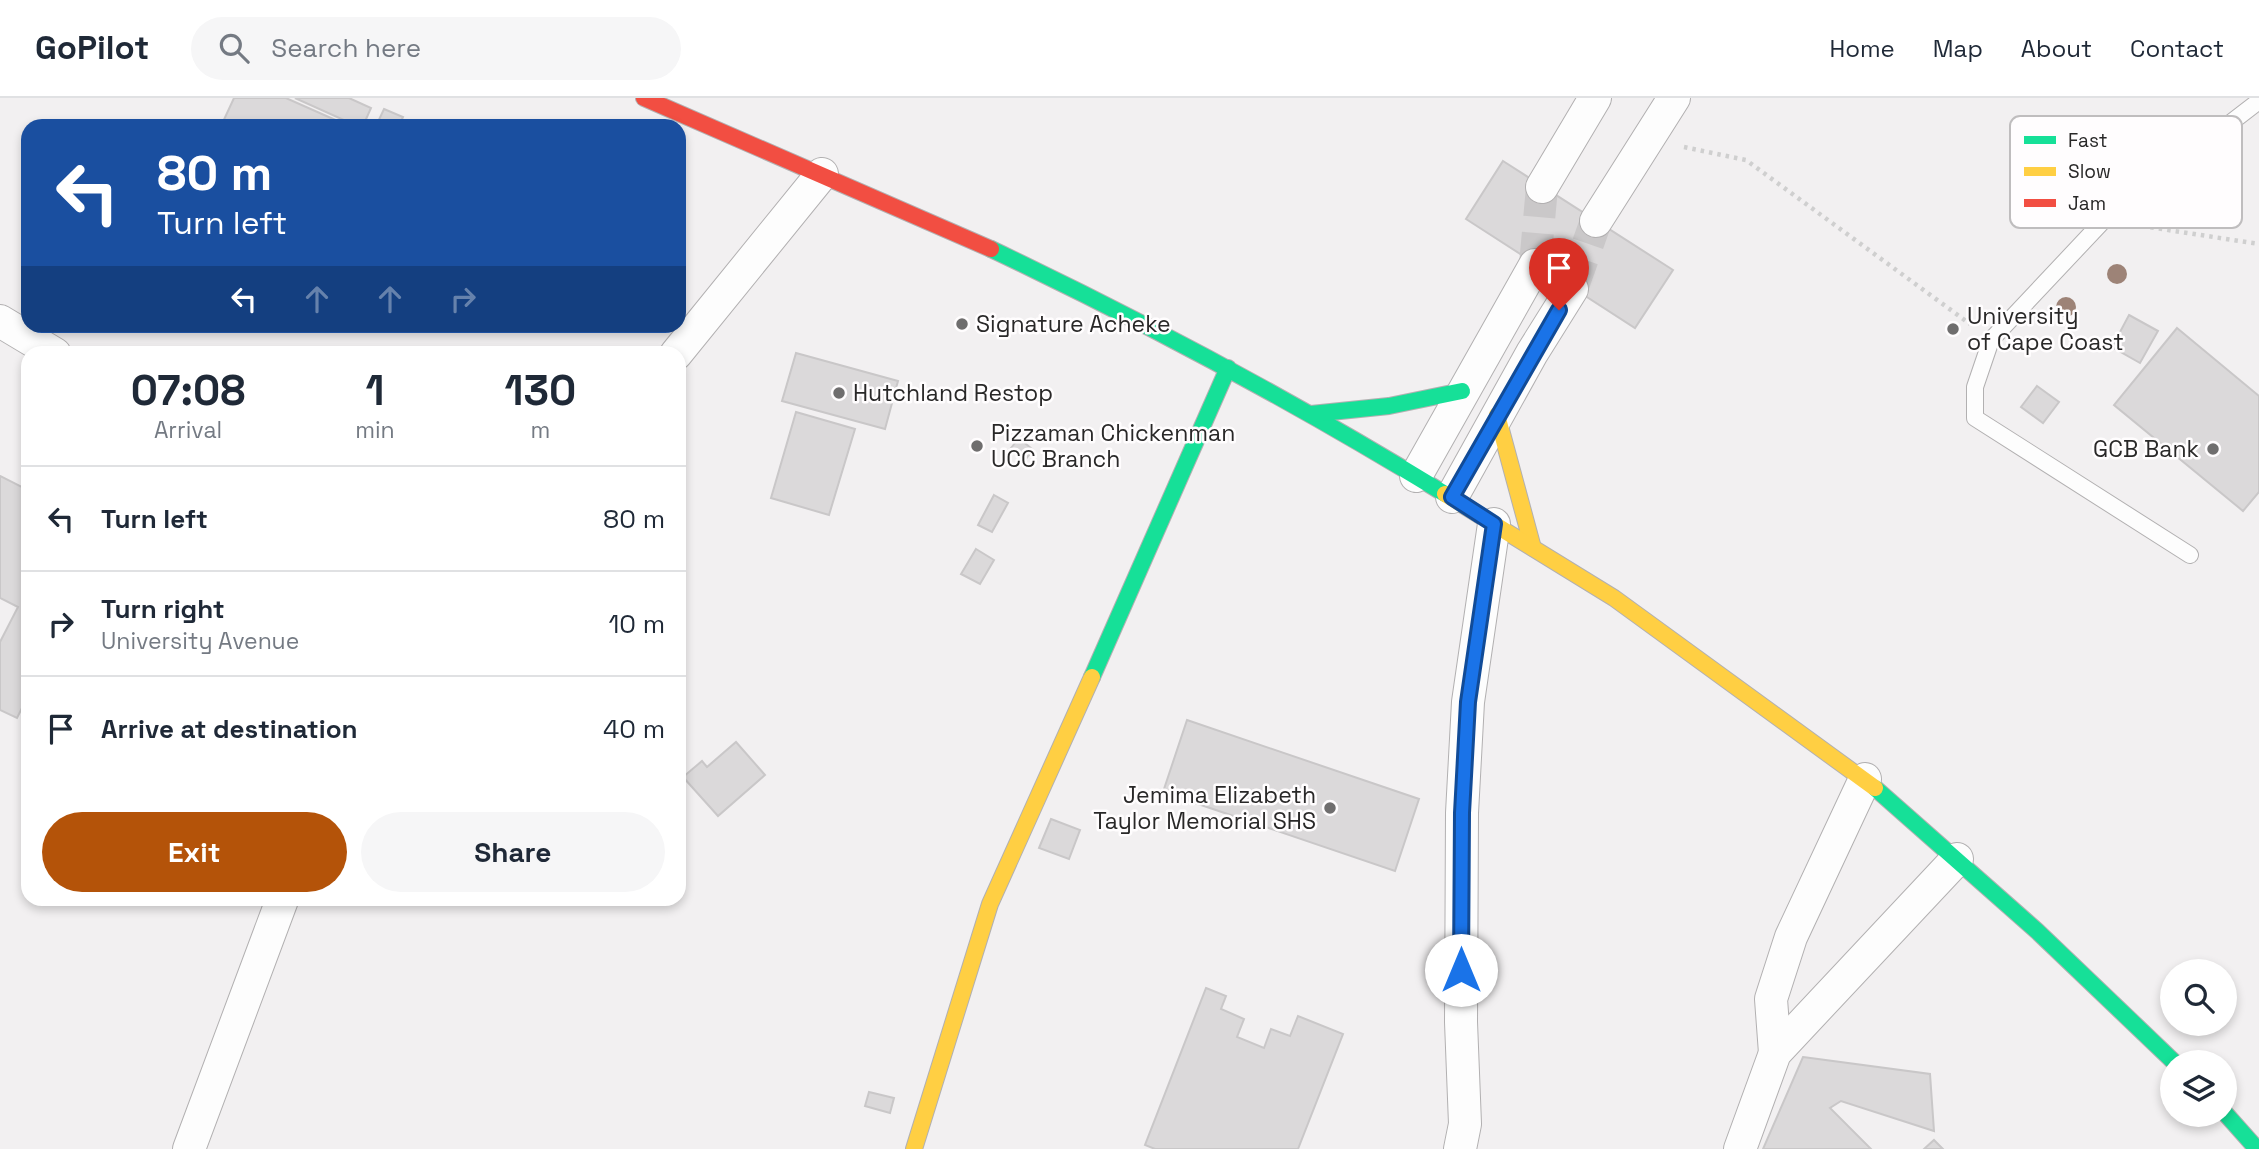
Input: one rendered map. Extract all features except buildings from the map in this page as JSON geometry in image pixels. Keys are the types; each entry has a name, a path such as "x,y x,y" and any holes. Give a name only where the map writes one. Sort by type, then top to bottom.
{"main road":[{"path":"643,98 943,226 1118,309 1311,414 1452,497 1614,598 1865,779 1957,859 2161,1050"},
{"path":"914,1149 990,904 1180,483 1228,368"},
{"path":"1311,414 1390,406 1462,391"},
{"path":"1496,415 1533,548"},
{"path":"2237,1127 2257,1149"}],"street":[{"path":"1542,187 1595,98"},
{"path":"1596,221 1674,98"},
{"path":"682,346 822,174"},
{"path":"1416,476 1535,265"},
{"path":"1452,497 1496,415 1572,289"},
{"path":"0,321 42,346"},
{"path":"1460,1149 1465,1124 1461,1022 1462,813 1466,730 1494,524"},
{"path":"1775,1053 1771,999 1791,937 1865,779"},
{"path":"1740,1149 1775,1053 1957,859"},
{"path":"189,1149 280,906"}],"lane":[{"path":"2240,116 2259,102"},
{"path":"2096,228 1991,340 1975,387 1975,418 2190,555"}],"path":[{"path":"1648,140 1746,160 1991,340"},
{"path":"2155,228 2259,244"}],"tunnel":[{"path":"1535,265 1542,187"},
{"path":"1572,289 1596,221"}],"traffic: fast":[{"path":"991,249 1221,366 1334,428 1445,494"},
{"path":"1092,677 1228,368"},
{"path":"1311,414 1389,406 1462,391"},
{"path":"1875,788 2037,931 2161,1050"},
{"path":"2237,1127 2257,1149"}],"traffic: slow":[{"path":"1497,415 1533,548"},
{"path":"1445,494 1614,598 1875,788"},
{"path":"914,1149 990,904 1092,677"}],"traffic: jam":[{"path":"644,98 991,249"}],"place":[{"name":"Signature Acheke","path":"962,324"},
{"name":"University of Cape Coast","path":"1953,329"},
{"name":"Hutchland Restop","path":"839,393"},
{"name":"Pizzaman Chickenman UCC Branch","path":"977,446"},
{"name":"GCB Bank","path":"2213,449"},
{"name":"Jemima Elizabeth Taylor Memorial SHS","path":"1330,808"}],"route":[{"path":"1461,970 1462,813 1468,702 1494,524 1452,497 1496,415 1559,310"}]}
